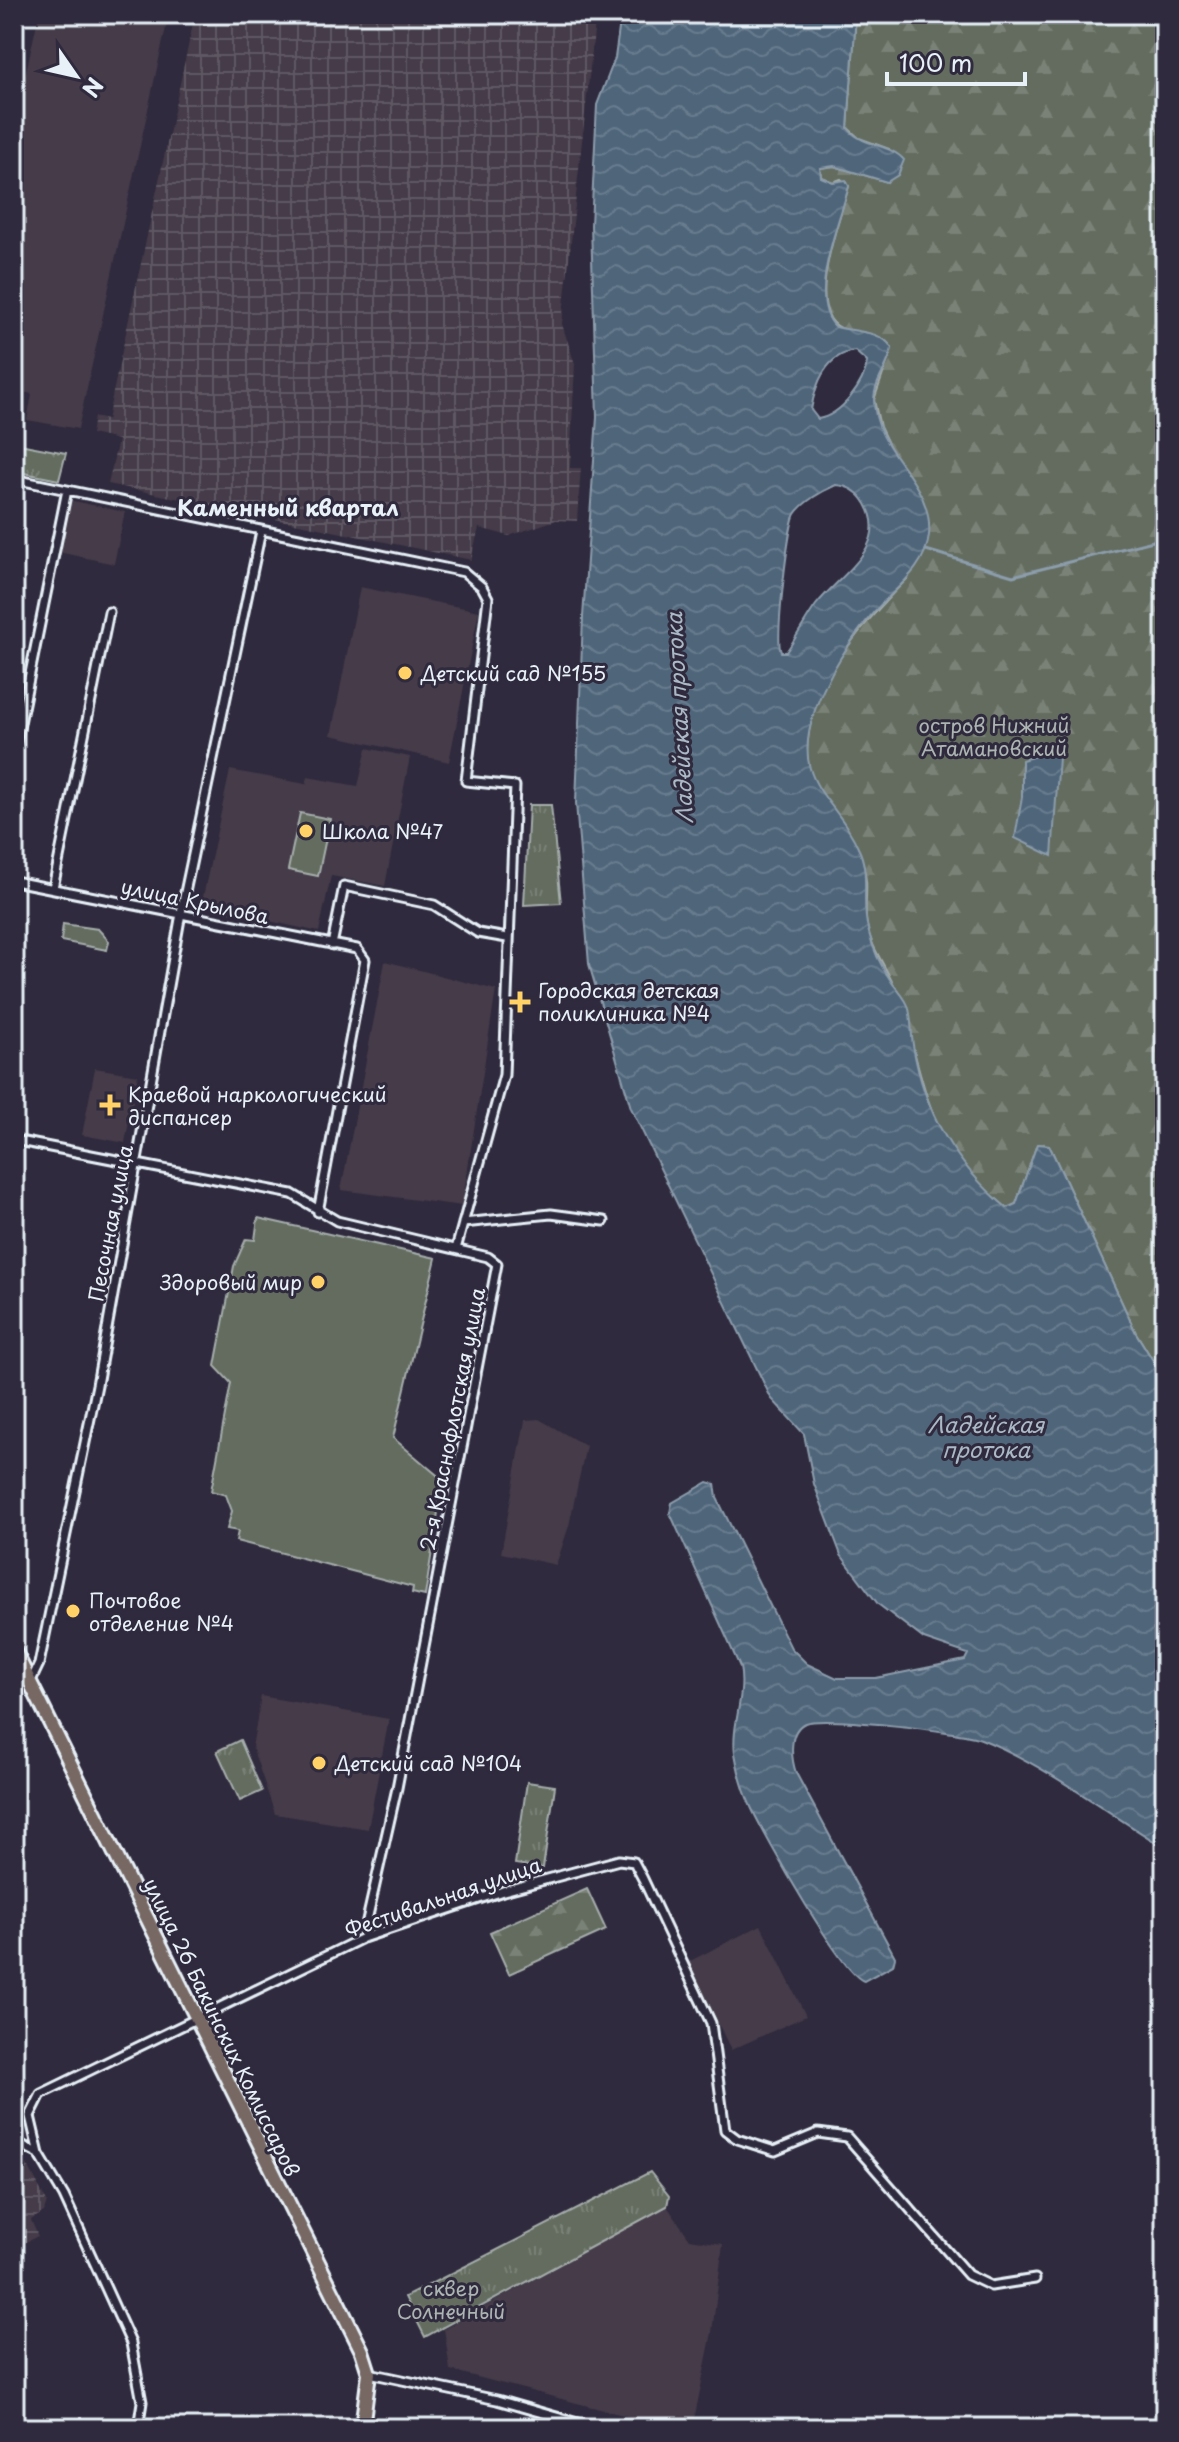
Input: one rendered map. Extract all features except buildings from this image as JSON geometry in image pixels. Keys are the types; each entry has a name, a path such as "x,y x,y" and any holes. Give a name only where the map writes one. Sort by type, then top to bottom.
{"main road":[{"name":"улица 26 Бакинских Комиссаров","path":"14,1650 362,2351 369,2373 362,2428"}],"street":[{"path":"14,479 464,572 482,587 488,598 466,781 515,786 504,1075 456,1249"},
{"path":"14,753 67,490"},
{"name":"Песочная улица","path":"30,1683 42,1650 138,1163 180,915 261,531"},
{"path":"53,888 109,612"},
{"name":"улица Крылова","path":"14,881 357,949 365,960 318,1212"},
{"path":"332,945 344,886 434,905 478,933 507,938"},
{"name":"2-я Краснофлотская улица","path":"14,1140 292,1194 337,1221 494,1260 498,1269 372,1910 363,1938"},
{"path":"463,1223 551,1214 604,1221"},
{"name":"Фестивальная улица","path":"39,2154 30,2116 41,2094 363,1938 503,1891 619,1860 634,1862 711,2023 725,2130 737,2139 775,2151 818,2133 847,2137 968,2275 991,2286 1035,2279"},
{"path":"14,2141 39,2154 64,2196 131,2343 142,2402 138,2428"},
{"path":"369,2373 497,2400 595,2428"}],"shaded area":[{"path":"39,14 169,14 78,429 27,420 32,394 14,390 14,124"},
{"path":"195,14 596,14 562,324 575,364 570,468 581,468 577,521 556,520 509,536 479,528 471,560 108,484 118,440 91,434 94,417 107,420"},
{"path":"69,500 125,512 114,564 58,552"},
{"name":"Детский сад №155","path":"360,587 479,611 449,762 331,735"},
{"name":"Школа №47","path":"367,748 410,757 385,886 331,876 319,932 201,906 230,770 306,784 308,777 358,786"},
{"path":"385,961 496,990 462,1206 341,1190"},
{"name":"Краевой наркологический диспансер","path":"95,1068 138,1075 125,1143 82,1135"},
{"path":"539,1419 586,1446 569,1526 556,1565 501,1553 525,1420"},
{"name":"Детский сад №104","path":"261,1696 389,1719 368,1829 275,1814 252,1747"},
{"path":"761,1925 806,2016 731,2050 688,1962"},
{"path":"27,2164 47,2202 44,2212 31,2220 38,2236 14,2248 14,2170"},
{"path":"667,2206 690,2239 723,2244 712,2333 693,2425 661,2425 450,2370 444,2329"}],"green space":[{"name":"остров Нижний Атамановский","path":"856,14 1165,14 1165,1380 1136,1333 1049,1145 1037,1144 1016,1204 1007,1208 954,1156 931,1109 894,986 869,934 866,880 858,853 849,833 816,786 808,766 809,729 827,681 856,636 907,579 908,473 894,456 880,427 874,400 892,348 878,337 847,330 833,322 826,308 824,288 832,243 849,186 841,179 833,182 821,177 820,168 834,166 887,182 889,149 859,138 848,128"},
{"path":"14,443 66,453 59,480 14,471"},
{"path":"529,805 551,805 561,903 524,905"},
{"path":"300,813 330,819 318,876 288,870"},
{"path":"63,924 98,929 109,941 107,950 61,941"},
{"path":"258,1218 436,1258 393,1438 443,1480 425,1596 412,1593 413,1587 236,1541 238,1531 227,1529 232,1511 226,1495 211,1491 231,1383 215,1366 234,1266 246,1239 255,1240"},
{"path":"240,1740 262,1791 240,1801 217,1751"},
{"path":"527,1782 555,1786 543,1868 515,1864"},
{"path":"587,1889 606,1930 509,1974 490,1932"},
{"name":"сквер Солнечный","path":"650,2172 669,2196 667,2206 425,2337 405,2297"}],"water":[{"name":"Ладейская протока","path":"621,14 856,14 848,128 860,139 891,150 904,160 898,175 887,182 834,166 820,168 821,177 833,182 846,180 849,186 828,259 824,298 828,315 836,327 874,335 892,348 875,392 877,418 883,436 923,498 929,535 927,547 916,568 865,623 826,684 808,736 811,773 860,852 870,936 885,971 908,1005 918,1070 945,1136 972,1174 1007,1208 1016,1204 1037,1144 1049,1145 1136,1333 1165,1380 1165,1848 1051,1775 981,1739 892,1725 837,1721 805,1723 793,1738 796,1773 895,1957 893,1965 864,1981 853,1973 822,1931 748,1801 734,1742 741,1689 740,1667 670,1513 672,1503 708,1482 715,1484 717,1498 791,1648 807,1664 837,1678 876,1678 965,1660 968,1654 924,1639 878,1604 841,1555 814,1484 804,1434 771,1398 631,1108 589,964 576,803 583,617 597,417 591,225 597,105 615,58","holes":["855,351 867,362 861,380 843,405 818,419 811,410 819,381 836,358","836,485 853,490 866,504 872,519 872,534 859,560 816,605 786,652 781,652 783,583 792,523 803,505"]},
{"path":"1049,752 1059,757 1052,856 1015,838 1022,797 1022,760"}],"waterway":[{"path":"926,550 1013,576 1165,538"}],"place":[{"name":"Детский сад №155","path":"405,673"},
{"name":"Школа №47","path":"306,831"},
{"name":"Городская детская поликлиника №4","path":"520,1002"},
{"name":"Краевой наркологический диспансер","path":"110,1105"},
{"name":"Здоровый мир","path":"318,1282"},
{"name":"Почтовое отделение №4","path":"73,1611"},
{"name":"Детский сад №104","path":"319,1763"}],"district":[{"name":"Каменный квартал","path":"288,506"}]}
